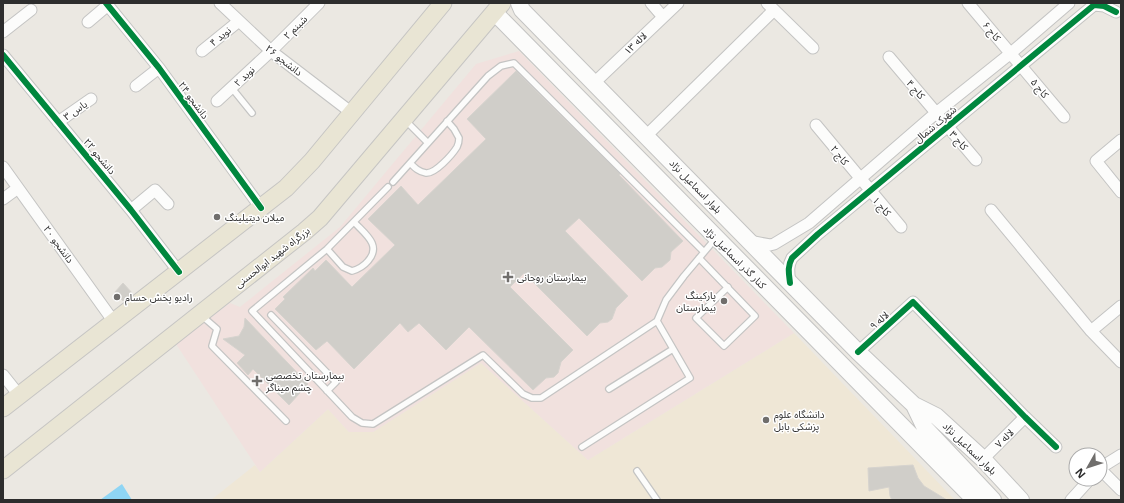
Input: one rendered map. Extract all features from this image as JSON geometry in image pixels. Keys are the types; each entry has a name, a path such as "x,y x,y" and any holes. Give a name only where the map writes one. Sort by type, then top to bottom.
{"main road":[{"path":"3,408 261,208 297,177 443,3"},
{"name":"بلوار اسماعیل نژاد","path":"499,8 502,10 520,6 593,84 750,241 858,352 914,405 936,416 983,459 1021,500"},
{"name":"بزرگراه شهید ابوالحسنی","path":"3,470 320,218 499,8"},
{"name":"کنار گذر اسماعیل نژاد","path":"499,8 716,238 975,500"},
{"name":"بلوار اسماعیل نژاد","path":"914,405 925,428 994,500"}],"street":[{"name":"دانشجو ۲۶","path":"220,3 271,51 352,113"},
{"name":"شبنم ۲","path":"271,51 319,3"},
{"path":"651,3 663,17"},
{"name":"لاله ۱۳","path":"593,84 678,3"},
{"name":"کاج ۶","path":"968,3 1016,59"},
{"name":"شهرک شمال","path":"790,283 788,269 789,263 795,255 818,234 864,185 1016,59 1069,3"},
{"path":"1109,3 1119,15"},
{"path":"88,22 107,4"},
{"name":"دانشجو ۲۴","path":"107,4 159,68 261,208"},
{"name":"شهرک شمال","path":"750,241 770,245 774,244 809,223 864,185 1016,59 1094,5 1104,6 1119,15"},
{"path":"646,136 771,7 813,48"},
{"path":"3,32 31,10"},
{"name":"نوید ۴","path":"202,51 239,21"},
{"name":"نوید ۲","path":"216,101 271,51"},
{"name":"دانشجو ۲۲","path":"3,55 131,210 179,272"},
{"name":"کاج ۴","path":"889,57 942,120"},
{"name":"کاج ۵","path":"1016,59 1064,117"},
{"path":"136,86 159,68"},
{"name":"یاس ۳","path":"58,122 91,99"},
{"name":"کاج ۳","path":"942,120 976,160"},
{"name":"کاج ۲","path":"816,125 864,185"},
{"path":"1121,140 1096,162 1121,192"},
{"name":"دانشجو ۲۰","path":"3,167 114,322"},
{"name":"کاج ۱","path":"864,185 901,228"},
{"path":"3,199 18,188"},
{"path":"131,210 155,190 168,204"},
{"path":"991,210 1091,331 1121,362"},
{"path":"809,223 818,234"},
{"name":"لاله ۹","path":"858,352 914,302 1025,417"},
{"path":"1091,331 1121,306"},
{"path":"3,375 19,395"},
{"path":"1025,417 1056,447"},
{"name":"لاله ۷","path":"983,459 1025,417"},
{"path":"1108,463 1121,455"},
{"path":"1108,476 1121,490"},
{"path":"1071,500 1083,487"}],"lane":[{"path":"393,182 488,76 501,66 514,62 704,252"},
{"path":"231,87 252,113"},
{"path":"404,119 428,143"},
{"path":"410,163 418,171 427,173 438,168 448,158 457,146 459,138 447,121"},
{"path":"388,187 327,249 252,311 352,417 362,423 373,424 483,355 523,394 532,398 541,398 656,321 666,300 716,238"},
{"path":"327,249 343,267 352,271 359,269 366,264 373,255 374,246 354,222"},
{"path":"699,258 728,287 755,316 724,346 696,318 728,287"},
{"path":"200,314 217,329 212,346 286,421"},
{"path":"271,314 336,382 327,391"},
{"path":"582,447 690,378 656,321"},
{"path":"609,389 673,349"},
{"path":"637,471 657,500"}],"shaded area":[{"name":"بیمارستان روحانی","path":"519,51 794,333 588,460 481,363 373,432 349,432 328,409 260,472 176,344 230,303 240,307 340,227 476,64"},
{"name":"دانشگاه علوم پزشکی بابل","path":"794,333 955,500 211,500 255,465 260,472 328,409 349,432 373,432 481,363 588,460"}],"water":[{"path":"122,484 132,500 100,500"}],"building":[{"path":"516,71 620,174 619,175 683,241 671,252 670,260 662,267 655,268 642,281 579,218 565,231 628,296 616,308 612,319 608,322 600,323 587,336 524,273 510,287 573,350 561,362 558,373 554,377 546,378 533,390 469,327 446,350 419,323 408,332 400,323 354,369 327,341 316,350 275,309 285,299 283,297 313,268 315,271 326,260 352,287 395,245 368,219 401,186 418,205 486,139 467,119"},
{"path":"123,283 133,294 123,301 115,292"},
{"path":"245,318 308,384 289,405 253,369 248,375 237,363 245,355 223,339 239,336 244,327"},
{"path":"913,465 918,478 924,486 947,500 892,500 889,487 869,491 868,468"}],"cycle path":[{"path":"106,3 159,68 261,208"},
{"path":"790,283 790,261 818,234 1094,5 1104,6 1116,12"},
{"path":"3,55 131,210 179,272"},
{"path":"858,352 913,302 1056,447"}],"place":[{"name":"میلان دیتیلینگ","path":"217,217"},
{"name":"بیمارستان روحانی","path":"508,277"},
{"name":"رادیو پخش حسام","path":"117,297"},
{"name":"پارکینگ بیمارستان","path":"724,301"},
{"name":"بیمارستان تخصصی چشم میناگر","path":"257,381"},
{"name":"دانشگاه علوم پزشکی بابل","path":"766,420"}]}
